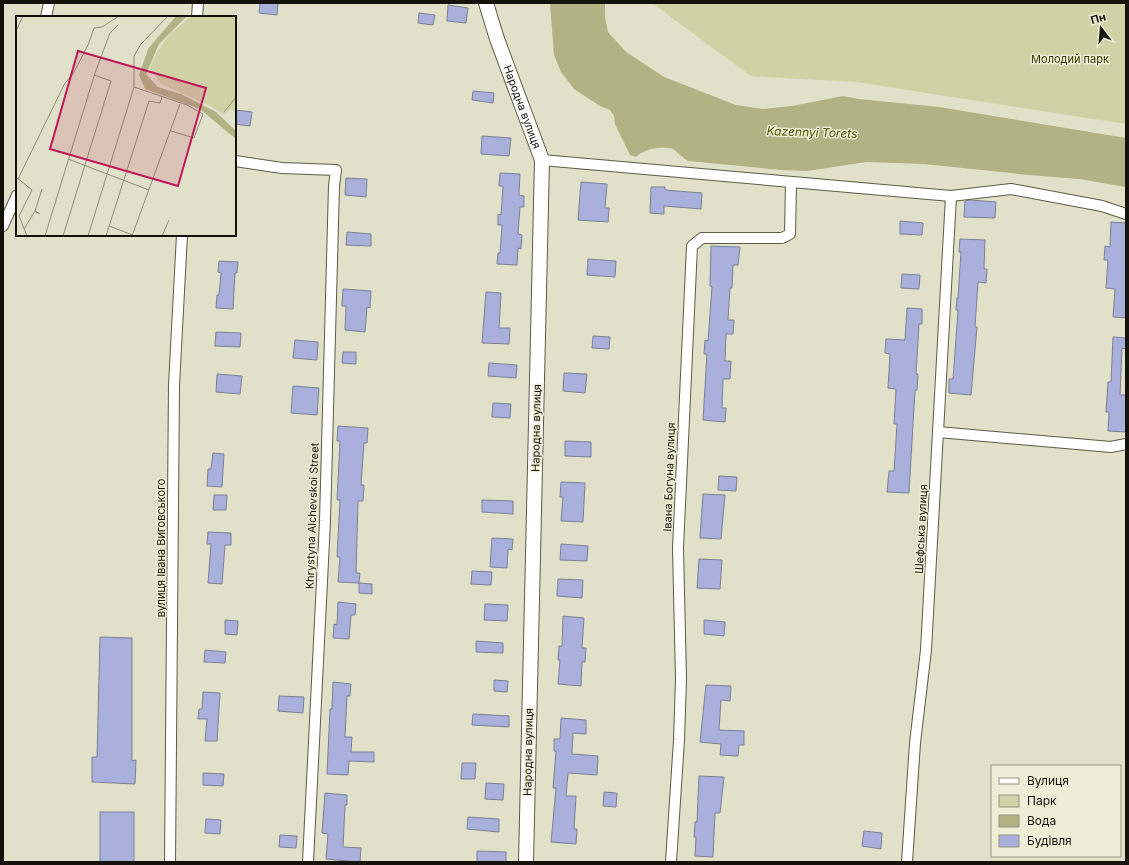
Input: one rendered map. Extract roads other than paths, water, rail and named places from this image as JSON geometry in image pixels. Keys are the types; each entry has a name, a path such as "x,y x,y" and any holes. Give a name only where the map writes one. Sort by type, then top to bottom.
{"street":[{"path":"46,16 49,3"},
{"path":"197,16 198,3"},
{"name":"Народна вулиця","path":"486,3 496,39 542,160 526,862"},
{"path":"542,160 951,196 1011,189 1102,206 1126,214"},
{"name":"Khrystyna Alchevskoi Street","path":"236,161 282,168 336,170 334,186 325,521 308,862"},
{"name":"Івана Богуна вулиця","path":"671,862 680,732 681,679 678,548 692,246 702,238 782,238 790,234 791,182"},
{"name":"Шефська вулиця","path":"907,862 915,743 926,650 951,196"},
{"path":"3,226 16,197"},
{"name":"вулиця Івана Виговського","path":"170,862 174,385 182,236"},
{"path":"938,432 1111,447 1126,444"}],"water":[{"name":"Kazennyi Torets","path":"550,3 605,3 605,17 608,32 626,52 664,77 736,105 763,109 792,106 843,96 939,107 1126,138 1126,187 1079,179 924,164 866,162 807,171 781,170 688,161 673,149 664,147 648,150 636,157 630,155 615,124 614,116 610,110 600,106 574,89 561,72 554,55"}],"park label":[{"name":"Молодий парк","path":"1070,59"}]}
